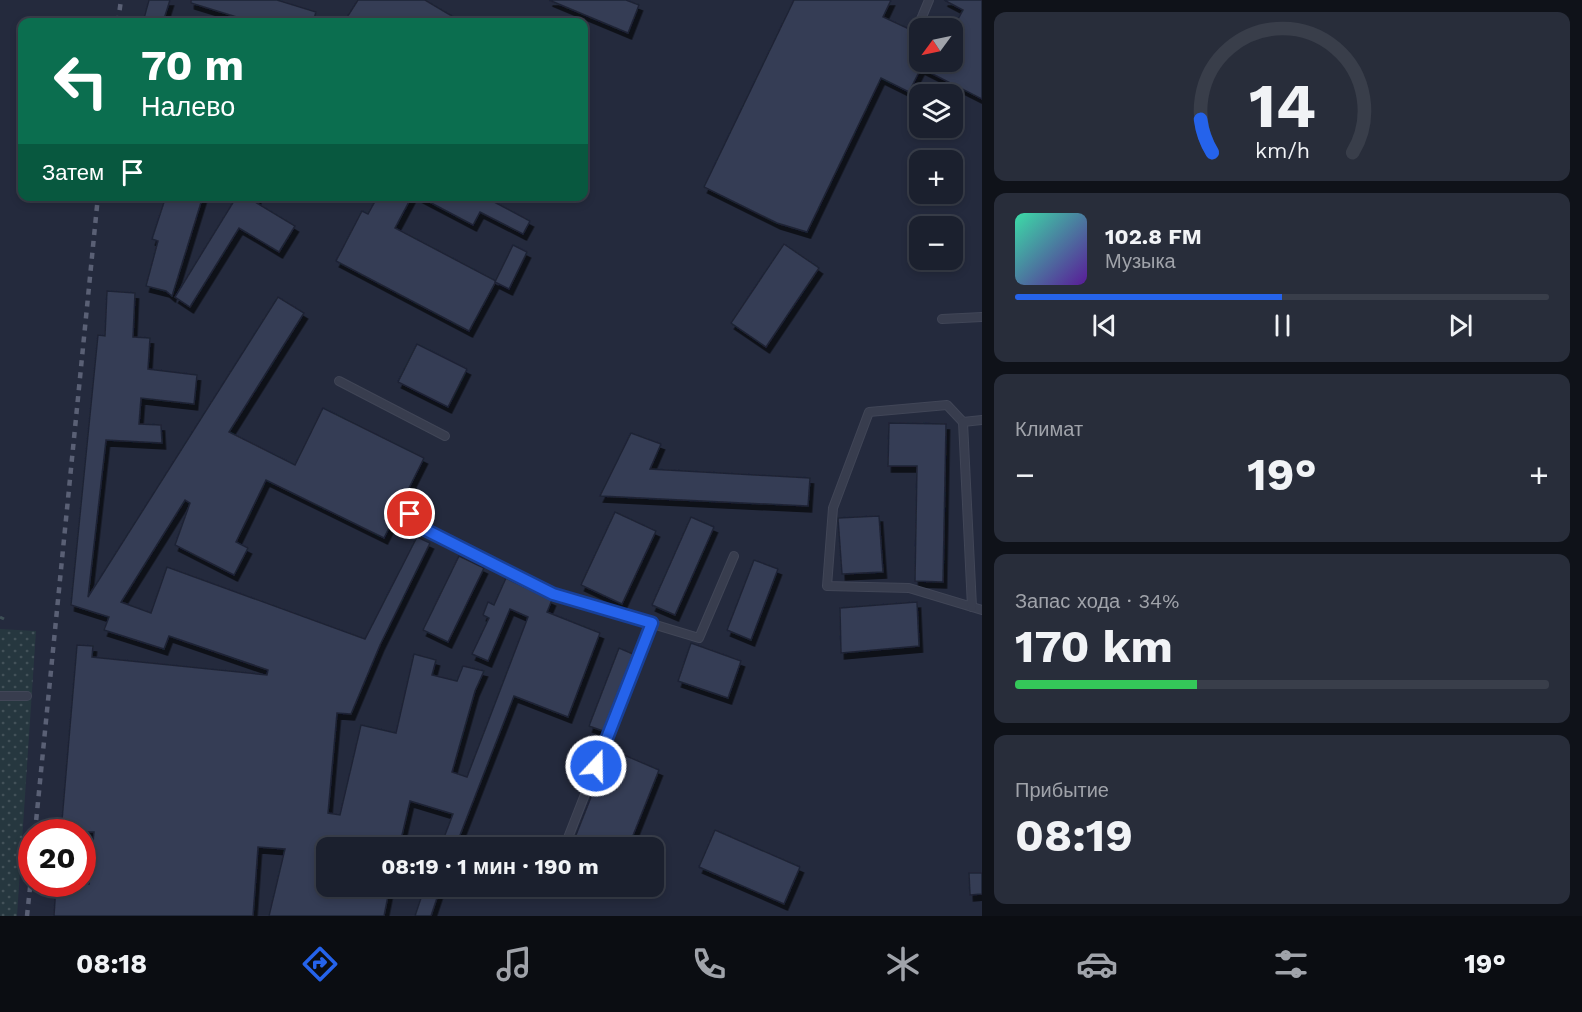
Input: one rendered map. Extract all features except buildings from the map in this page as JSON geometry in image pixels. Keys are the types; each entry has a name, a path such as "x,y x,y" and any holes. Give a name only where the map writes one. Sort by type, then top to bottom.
{"lane":[{"path":"922,18 929,0"},
{"path":"942,319 982,317"},
{"path":"339,381 445,436"},
{"path":"972,607 963,422 947,405 869,412 833,508 827,586 909,588 972,607 982,610"},
{"path":"963,422 982,420"},
{"path":"410,514 424,529 553,594 699,638 734,556"},
{"path":"568,837 652,623"},
{"path":"0,696 27,696"}],"shaded area":[{"path":"0,629 36,631 23,819 18,819 17,916 0,916"}],"railway":[{"path":"119,18 121,0"},
{"path":"36,819 98,201"},
{"path":"27,916 29,897"}],"route":[{"path":"410,514 424,529 553,594 652,623 596,766"}]}
